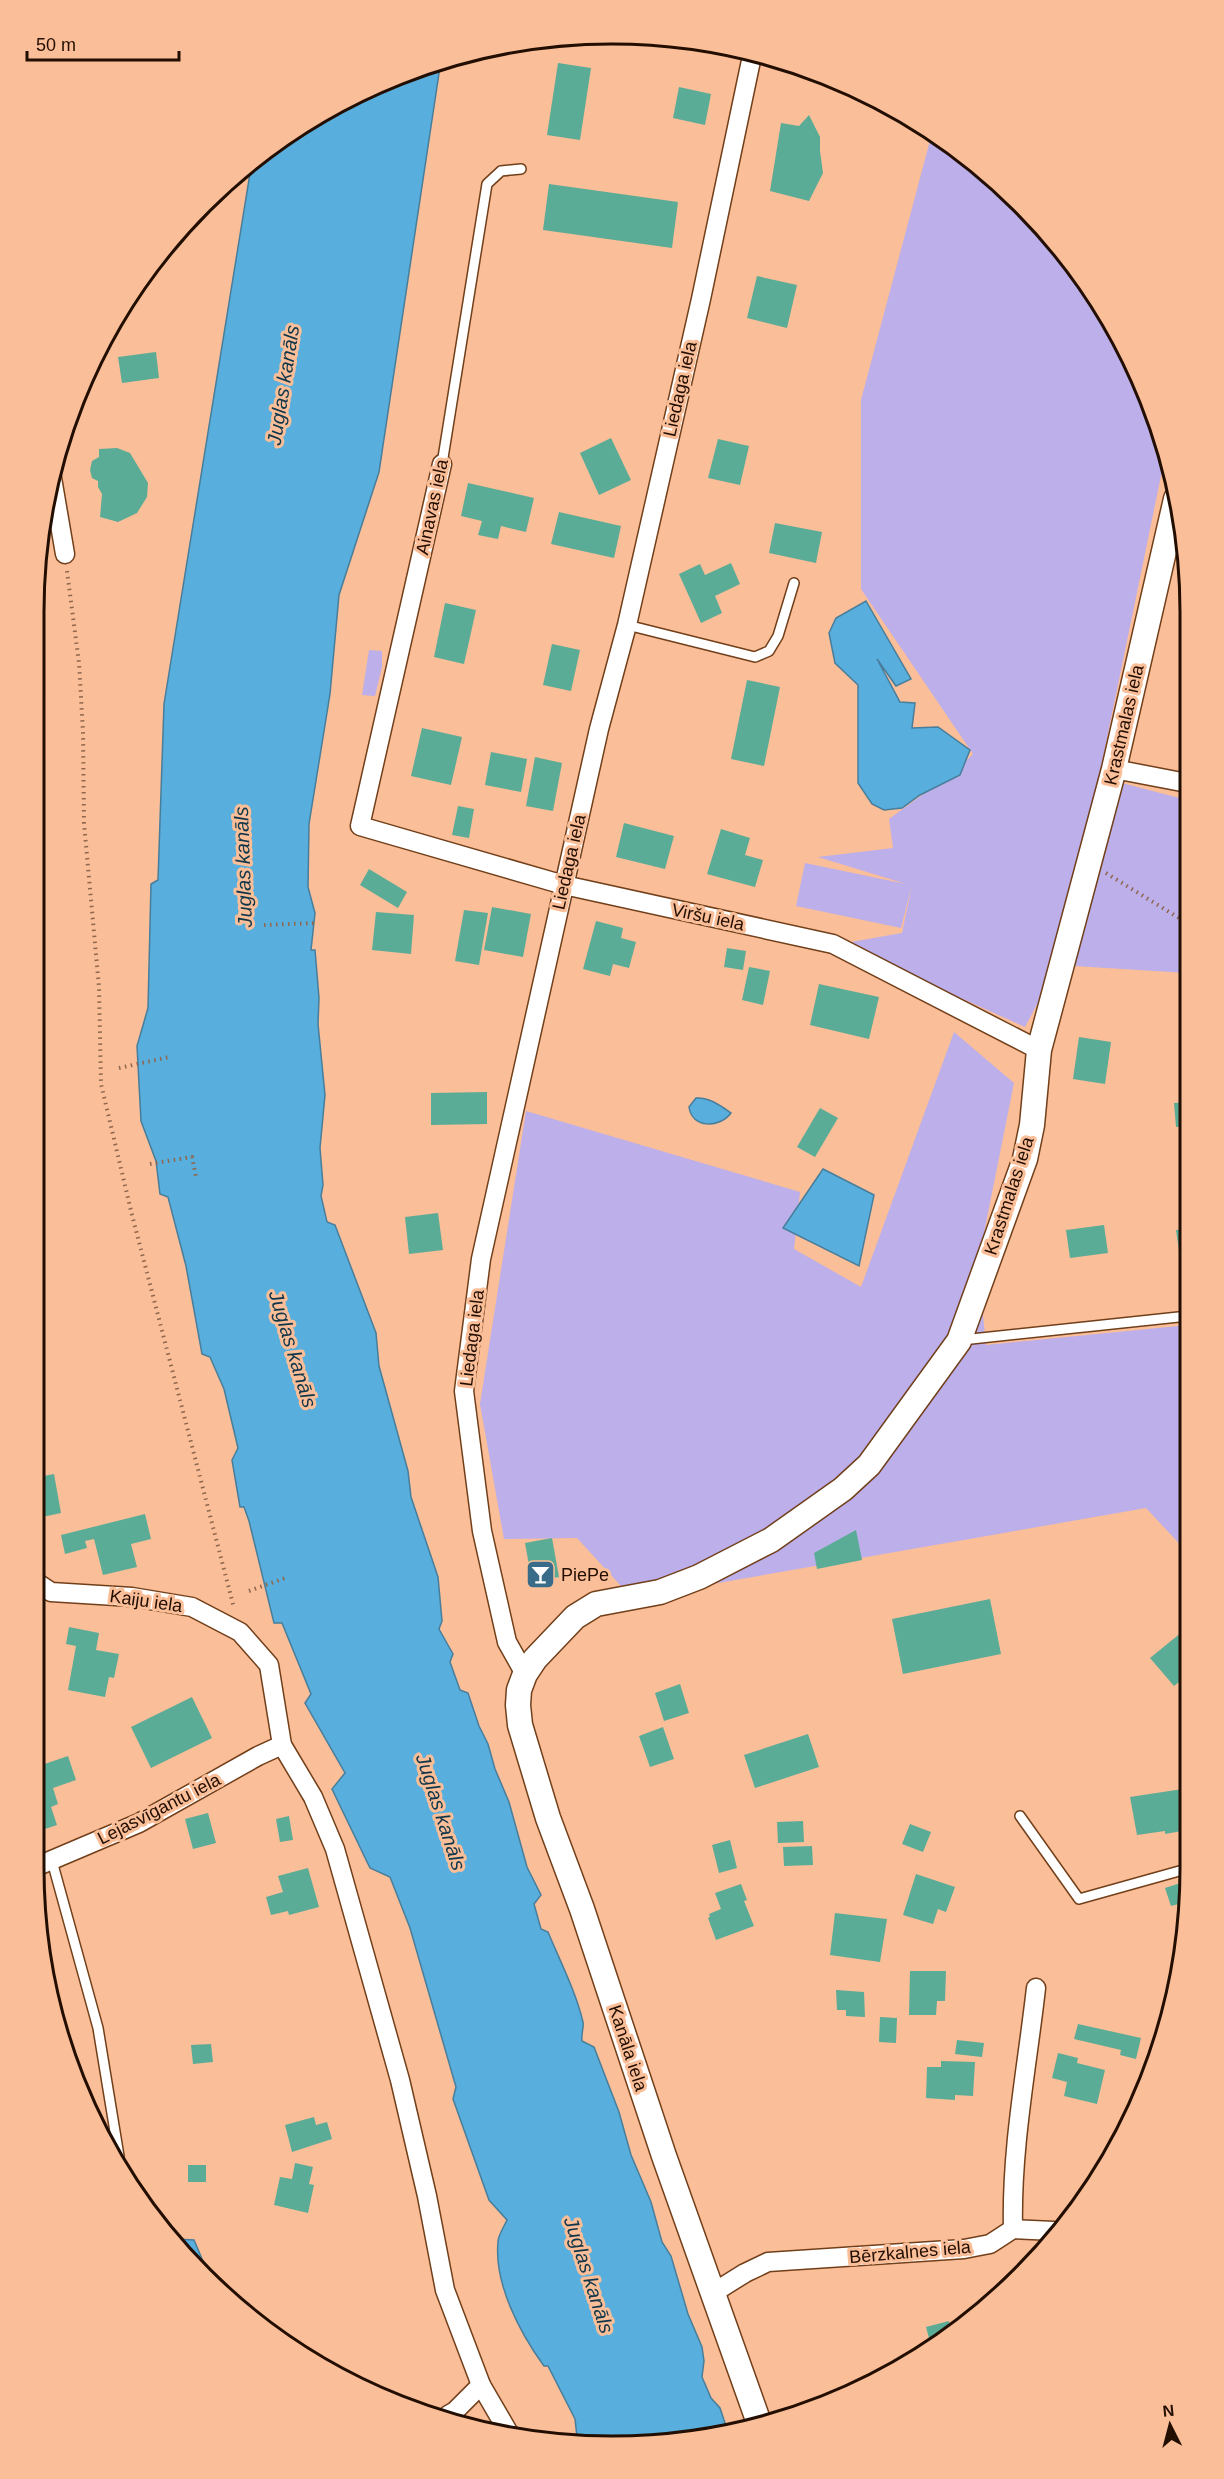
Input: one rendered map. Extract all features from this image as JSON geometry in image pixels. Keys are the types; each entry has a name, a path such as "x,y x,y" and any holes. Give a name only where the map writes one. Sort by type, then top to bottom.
{"street":[{"name":"Liedaga iela","path":"525,1674 507,1642 482,1531 464,1391 481,1259 599,729 627,625 701,299 751,61"},
{"name":"Ainavas iela","path":"360,826 442,464"},
{"path":"55,496 65,554"},
{"name":"Krastmalas iela","path":"525,1674 575,1617 596,1604 660,1592 699,1577 771,1540 843,1489 869,1465 959,1341 1024,1159 1032,1125 1039,1050 1114,769 1172,515"},
{"path":"1114,769 1180,782"},
{"name":"Viršu iela","path":"360,826 564,885 833,944 1039,1050"},
{"name":"Kaiju iela","path":"44,1587 51,1592 132,1597 192,1607 240,1632 269,1665 282,1745"},
{"name":"Kanāla iela","path":"525,1674 519,1690 518,1705 520,1725 531,1764 757,2417"},
{"path":"282,1745 312,1797 335,1849 400,2079 428,2196 445,2290 481,2385 505,2426"},
{"name":"Lejasvīgantu iela","path":"44,1864 139,1822 282,1745"},
{"path":"1036,1989 1021,2104 1012,2204 1013,2229 1048,2231"},
{"name":"Bērzkalnes iela","path":"713,2293 768,2262 964,2249 990,2244 1013,2229"},
{"path":"453,2412 481,2385"}],"lane":[{"name":"Ainavas iela","path":"442,464 487,184 501,171 521,169"},
{"path":"627,625 754,657 769,651 778,636 794,583"},
{"path":"959,1341 1180,1317"},
{"path":"1020,1816 1079,1899 1180,1872"},
{"path":"52,1861 98,2028 117,2146"}],"path":[{"path":"65,554 79,663 83,732 84,823 99,987 101,1084 132,1215 240,1632"},
{"path":"1088,861 1180,919"},
{"path":"264,925 318,923"},
{"path":"119,1068 169,1057"},
{"path":"150,1164 192,1156 196,1177"},
{"path":"249,1590 285,1578"}],"shaded area":[{"path":"930,140 987,185 1014,210 1063,266 1085,296 1122,361 1137,394 1161,465 1162,470 1099,777 1180,798 1180,973 1058,965 1025,1027 903,972 851,942 902,933 912,885 901,928 796,906 805,863 906,884 818,857 893,848 889,819 958,769 973,754 861,589 861,400"},
{"path":"369,650 382,651 382,667 375,696 362,695"},
{"path":"954,1032 1014,1083 978,1263 986,1345 1180,1326 1180,1544 1146,1508 632,1598 577,1538 504,1539 480,1404 526,1111 800,1192 794,1249 861,1287"}],"water":[{"name":"Juglas kanāls","path":"439,71 379,472 339,595 330,694 309,824 308,887 315,913 311,950 315,950 319,998 318,1024 325,1095 320,1148 323,1185 321,1196 327,1222 335,1225 376,1333 379,1366 408,1471 411,1497 438,1577 442,1621 439,1629 453,1654 450,1662 460,1690 468,1693 509,1802 527,1867 541,1895 534,1904 541,1929 548,1932 576,1999 583,2022 582,2041 594,2047 619,2112 631,2155 651,2202 662,2242 671,2256 688,2314 702,2347 704,2361 702,2377 711,2398 720,2408 725,2424 649,2434 612,2436 577,2434 575,2419 548,2366 544,2366 526,2339 504,2291 498,2258 498,2239 507,2220 489,2200 453,2099 456,2087 410,1928 390,1877 370,1868 332,1789 345,1773 305,1703 311,1694 282,1623 274,1623 249,1521 244,1507 240,1507 232,1460 238,1448 224,1389 210,1357 202,1354 186,1266 168,1197 160,1194 156,1161 141,1121 137,1046 148,1008 151,884 158,880 164,704 250,174 296,139 328,120 394,87"},
{"path":"866,601 911,679 896,686 877,659 900,702 915,703 912,728 938,727 970,750 960,775 920,795 902,808 884,810 872,804 858,783 858,685 835,663 829,633 836,618"},
{"path":"696,1098 710,1100 731,1113 714,1123 701,1123 691,1114 689,1107"},
{"path":"823,1169 874,1195 859,1266 783,1228"},
{"path":"183,2239 194,2240 203,2262"}],"building":[{"path":"558,63 591,68 580,140 547,135"},
{"path":"679,87 711,94 705,125 673,118"},
{"path":"809,115 820,137 823,173 809,201 770,191 781,123 799,126"},
{"path":"549,184 678,202 672,248 543,230"},
{"path":"757,276 797,285 787,328 747,318"},
{"path":"156,352 159,378 122,383 118,357"},
{"path":"611,438 631,480 599,495 580,453"},
{"path":"718,439 749,446 740,485 708,478"},
{"path":"117,448 130,453 148,483 147,497 137,513 118,522 100,517 102,494 98,481 92,478 90,470 92,461 99,457 99,449"},
{"path":"468,483 534,498 526,532 501,526 498,539 478,535 482,521 461,516"},
{"path":"559,512 621,526 614,558 551,544"},
{"path":"775,523 822,532 816,563 769,553"},
{"path":"731,563 740,584 715,596 722,613 701,623 679,574 700,564 705,575"},
{"path":"445,603 476,610 464,664 434,657"},
{"path":"552,644 580,650 571,691 543,685"},
{"path":"747,680 780,687 764,766 731,759"},
{"path":"422,728 462,737 451,785 411,776"},
{"path":"491,752 527,759 521,792 485,785"},
{"path":"535,757 562,763 553,811 526,806"},
{"path":"458,806 474,809 469,838 452,835"},
{"path":"624,823 674,836 665,869 616,857"},
{"path":"721,829 750,838 745,855 763,860 755,887 707,874"},
{"path":"369,869 407,892 398,908 360,885"},
{"path":"492,907 531,914 523,957 484,950"},
{"path":"464,910 488,913 479,965 455,961"},
{"path":"376,912 414,915 411,954 372,950"},
{"path":"596,921 623,928 621,938 636,942 629,968 613,964 610,976 583,969"},
{"path":"727,948 746,951 743,970 724,967"},
{"path":"749,967 770,971 763,1005 742,1000"},
{"path":"819,984 879,997 869,1039 810,1025"},
{"path":"1079,1037 1111,1042 1105,1084 1073,1079"},
{"path":"487,1092 487,1124 431,1125 431,1093"},
{"path":"1174,1103 1180,1103 1180,1127 1176,1127"},
{"path":"820,1108 838,1118 815,1157 797,1147"},
{"path":"438,1213 443,1250 409,1254 405,1217"},
{"path":"1104,1225 1108,1253 1070,1258 1066,1230"},
{"path":"1176,1230 1180,1230 1180,1258"},
{"path":"54,1474 61,1513 44,1517 44,1476"},
{"path":"145,1514 151,1539 131,1544 137,1567 103,1575 94,1539 85,1541 87,1548 65,1554 61,1535"},
{"path":"856,1530 862,1560 817,1569 814,1553"},
{"path":"552,1538 559,1577 532,1582 525,1543"},
{"path":"990,1599 1001,1654 903,1674 892,1619"},
{"path":"69,1627 99,1633 96,1650 119,1654 114,1678 109,1677 105,1697 68,1690 76,1646 66,1644"},
{"path":"1180,1634 1180,1681 1174,1686 1150,1658"},
{"path":"680,1684 689,1713 664,1721 655,1693"},
{"path":"192,1697 212,1738 151,1768 131,1727"},
{"path":"663,1727 674,1759 650,1767 639,1736"},
{"path":"808,1734 819,1767 755,1788 744,1755"},
{"path":"68,1756 76,1780 53,1788 58,1804 51,1807 57,1825 44,1829 44,1764"},
{"path":"1180,1789 1180,1831 1137,1835 1130,1797"},
{"path":"208,1813 216,1843 193,1849 185,1819"},
{"path":"289,1816 293,1840 280,1842 276,1819"},
{"path":"803,1821 804,1842 778,1843 777,1822"},
{"path":"910,1824 931,1832 923,1852 902,1844"},
{"path":"730,1840 737,1868 719,1873 712,1845"},
{"path":"812,1846 813,1865 784,1866 783,1847"},
{"path":"308,1868 319,1907 289,1915 288,1911 271,1915 266,1897 283,1892 278,1876"},
{"path":"916,1874 955,1887 946,1912 938,1909 933,1924 903,1915"},
{"path":"1180,1883 1179,1904 1171,1906 1165,1888"},
{"path":"741,1884 747,1900 744,1901 754,1926 716,1940 708,1918 709,1914 721,1909 715,1893"},
{"path":"835,1913 887,1919 880,1962 830,1955"},
{"path":"910,1971 946,1971 945,2001 937,2001 936,2015 909,2015"},
{"path":"836,1990 864,1992 865,2017 846,2016 846,2010 837,2010"},
{"path":"880,2017 897,2018 896,2043 879,2042"},
{"path":"1078,2024 1141,2038 1136,2059 1120,2055 1121,2050 1074,2039"},
{"path":"957,2040 984,2043 982,2057 955,2054"},
{"path":"211,2044 213,2062 193,2064 191,2045"},
{"path":"1058,2053 1078,2058 1077,2063 1105,2070 1097,2104 1064,2096 1067,2082 1052,2078"},
{"path":"941,2061 975,2062 973,2096 955,2095 955,2100 926,2098 927,2067 941,2067"},
{"path":"314,2117 316,2125 327,2122 332,2139 292,2152 285,2125"},
{"path":"295,2163 313,2167 309,2184 314,2185 308,2213 274,2205 280,2177 292,2179"},
{"path":"188,2165 206,2165 206,2182 188,2182"},
{"path":"949,2321 949,2324 929,2339 926,2327"}],"place":[{"name":"PiePe","path":"540,1575"}]}
